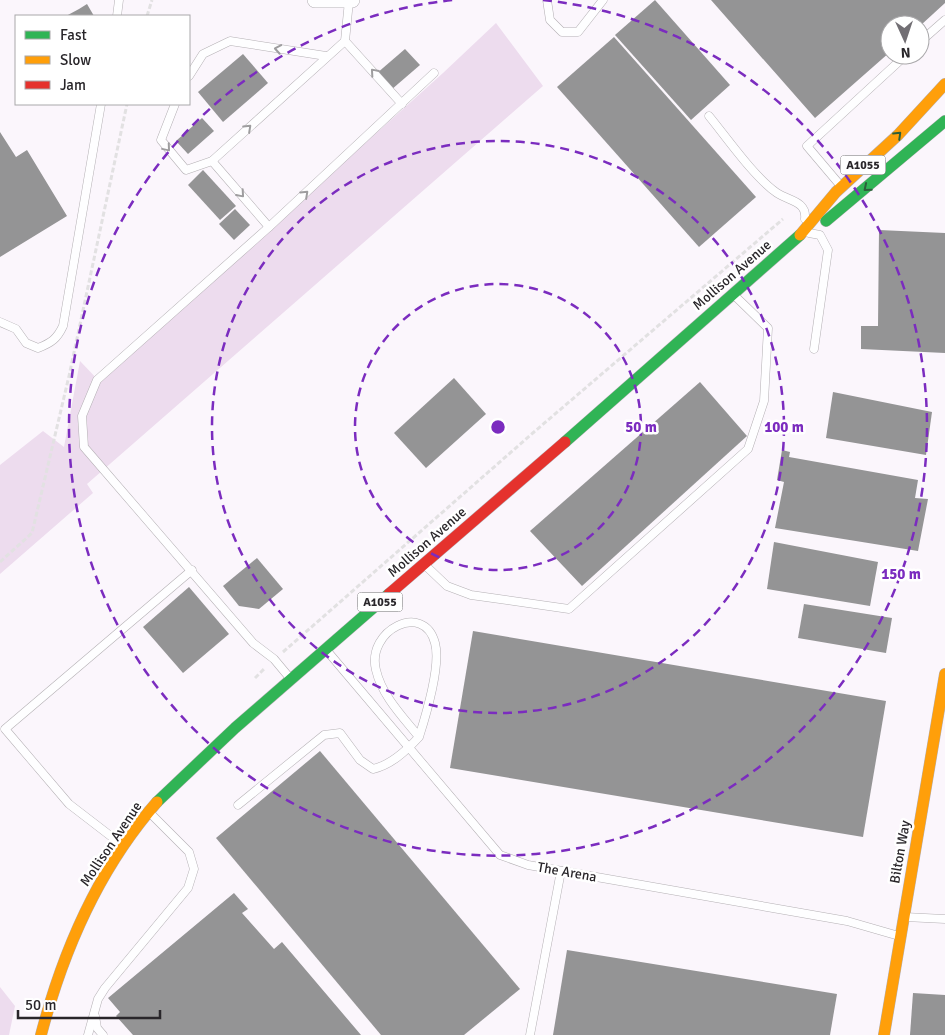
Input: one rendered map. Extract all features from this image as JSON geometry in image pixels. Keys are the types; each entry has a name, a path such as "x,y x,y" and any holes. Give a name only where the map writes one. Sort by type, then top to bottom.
{"main road":[{"name":"Mollison Avenue","path":"41,1035 61,963 84,914 124,846 148,812 176,782 290,678 424,564 804,232 830,220 939,116 945,84"},
{"name":"Mollison Avenue","path":"804,232 819,208 897,136 939,116"},
{"name":"Bilton Way","path":"884,1035 900,937 940,733 945,674"}],"street":[{"path":"315,0 350,0"}],"lane":[{"path":"117,15 119,0"},
{"path":"175,105 161,140 186,170 212,161 326,56 345,41 350,0"},
{"path":"547,0 550,20 562,32 578,32 603,0"},
{"path":"930,33 945,20"},
{"path":"190,74 203,54 230,41 326,56"},
{"path":"345,41 402,104"},
{"path":"841,187 807,146 895,65"},
{"path":"290,678 274,659 253,643 84,447 82,416 97,380 269,227 434,73"},
{"path":"0,322 16,329 26,343 38,348 51,343 59,336 64,326 101,105"},
{"path":"709,116 758,175 776,192 802,205 806,213 804,232 820,235 828,250 814,349"},
{"path":"212,161 269,227"},
{"path":"424,564 448,586 471,595 569,608 748,449 764,401 768,328 733,294"},
{"path":"124,846 108,836 69,804 4,729 192,570"},
{"path":"238,805 324,734 340,733 360,760 373,769 384,767 409,748 419,737 429,703 436,661 436,644 431,633 424,626 410,623 396,625 387,630 379,643 374,658 375,669 381,686 419,737"},
{"name":"The Arena","path":"326,649 500,855 512,861 561,871 847,921 900,937"},
{"path":"88,1035 98,999 104,988 188,888 194,869 189,852 148,812"},
{"path":"530,1035 561,871"},
{"path":"904,917 945,919"},
{"path":"95,1014 97,1028 103,1035"}],"path":[{"path":"147,15 152,0"},
{"path":"0,562 32,532 127,105"}],"shaded area":[{"path":"496,23 543,86 87,484 93,493 0,574 0,465 43,431 64,447 80,361 100,382"},
{"path":"0,987 15,1006 9,1035 0,1035"}],"building":[{"path":"655,0 730,85 691,120 615,35"},
{"path":"711,0 945,0 945,3 930,17 930,15 880,15 880,61 815,118"},
{"path":"87,4 93,15 68,15"},
{"path":"614,37 756,197 699,247 557,87"},
{"path":"405,49 420,65 391,90 376,74"},
{"path":"243,54 268,83 223,122 198,92"},
{"path":"202,118 214,131 188,154 176,141"},
{"path":"0,132 16,157 27,150 67,216 0,257"},
{"path":"203,170 236,206 220,220 188,185"},
{"path":"235,209 250,225 234,240 219,224"},
{"path":"879,230 945,233 945,353 861,349 861,326 878,326"},
{"path":"454,378 486,414 426,468 394,433"},
{"path":"700,382 747,436 582,586 530,531"},
{"path":"833,392 932,412 926,455 826,438"},
{"path":"782,450 790,452 789,457 918,480 915,498 928,499 918,551 775,528 784,482 777,480"},
{"path":"774,542 878,562 870,606 767,589"},
{"path":"257,558 283,589 259,609 239,606 223,586"},
{"path":"189,587 229,634 183,673 143,627"},
{"path":"804,604 892,618 886,653 798,638"},
{"path":"473,631 886,701 863,837 450,768"},
{"path":"320,751 520,989 464,1035 381,1035 216,838"},
{"path":"234,893 248,909 242,913 274,949 282,942 361,1035 133,1035 116,1016 120,1012 108,998"},
{"path":"567,950 837,994 830,1035 553,1035"},
{"path":"913,993 945,995 945,1035 910,1035"}],"traffic: fast":[{"path":"826,221 945,121"},
{"path":"565,442 800,235"},
{"path":"157,802 235,728 389,594"}],"traffic: slow":[{"path":"800,235 836,192 898,135 945,84"},
{"path":"884,1035 945,674"},
{"path":"41,1035 60,972 86,912 118,854 157,802"}],"traffic: jam":[{"path":"389,594 565,442"}]}
